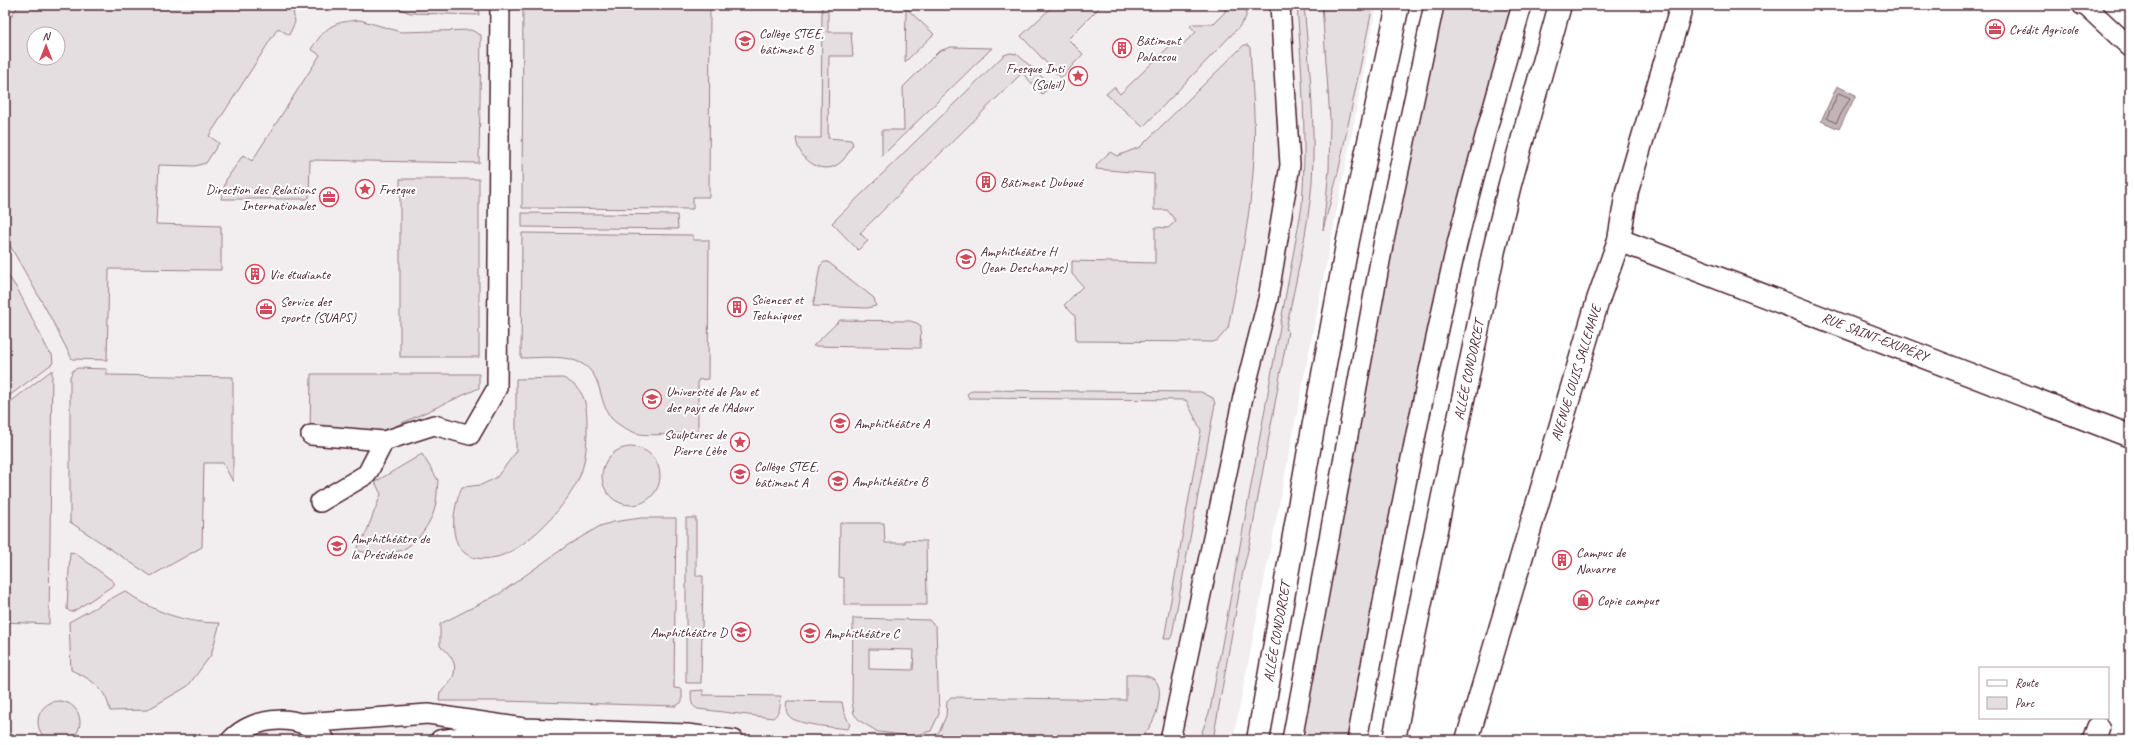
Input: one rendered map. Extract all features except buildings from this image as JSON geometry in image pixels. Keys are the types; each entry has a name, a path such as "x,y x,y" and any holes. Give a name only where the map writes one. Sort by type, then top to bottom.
{"main road":[{"name":"ALLÉE CONDORCET","path":"1258,740 1348,240 1398,5"},
{"name":"ALLÉE CONDORCET","path":"1394,740 1409,660 1494,250 1510,184 1560,5"},
{"name":"AVENUE LOUIS SALLENAVE","path":"1467,740 1598,300 1619,240 1627,191 1682,5"},
{"name":"RUE SAINT-EXUPÉRY","path":"1619,240 2130,436"}],"lane":[{"path":"311,435 384,441 434,425 470,434 497,388 500,5"},
{"path":"1170,740 1243,397 1268,299 1290,165 1280,5"},
{"path":"1292,740 1384,239 1434,5"},
{"path":"1358,740 1390,562 1453,261 1474,176 1522,5"},
{"path":"2082,5 2087,7 2130,47"},
{"path":"320,502 367,474 384,441"},
{"path":"231,740 238,733 258,722 282,720 302,723 428,714 524,728 687,734 734,740"},
{"path":"302,723 325,740"},
{"path":"440,740 524,728"}],"shaded area":[{"name":"Université de Pau et des pays de l'Adour","path":"5,5 1377,5 1233,740 5,740"}],"green space":[{"path":"19,5 292,5 295,22 289,35 278,28 209,136 219,143 206,163 195,166 159,165 156,224 221,226 221,270 109,269 107,360 72,359 46,309 5,237 5,25"},
{"path":"390,5 479,5 479,15 410,13"},
{"path":"523,5 710,5 709,197 693,197 693,209 522,208"},
{"path":"822,5 828,5 828,32 851,32 853,56 829,56 828,138 851,140 853,144 843,160 829,168 814,165 807,160 798,146 796,138 821,138"},
{"path":"1054,5 1102,5 1068,39 1083,54 1061,78 1021,36"},
{"path":"1226,5 1246,5 1246,17 1239,27 1143,127 1106,94 1114,87 1120,94 1174,42 1180,47 1196,32 1190,26 1192,24 1213,24 1225,12"},
{"path":"1297,5 1304,5 1311,94 1313,160 1308,219 1286,329 1288,331 1213,740 1199,740 1210,710 1302,206 1304,130"},
{"path":"1322,5 1373,5 1338,173 1323,230 1329,170 1330,119"},
{"path":"1442,5 1513,5 1349,740 1302,740 1397,220"},
{"path":"906,8 934,34 905,62"},
{"path":"360,20 401,32 471,30 481,35 479,163 310,160 309,199 221,199 226,180 243,155 252,161 320,55 311,49 321,35 336,24"},
{"path":"1244,45 1248,45 1250,48 1254,117 1254,158 1247,222 1228,328 1218,340 1213,342 1076,341 1075,316 1064,305 1083,286 1072,274 1072,261 1155,263 1155,227 1168,228 1176,221 1167,210 1154,210 1154,174 1096,169 1097,164 1110,152 1117,156 1140,147"},
{"path":"951,47 992,48 882,156 882,130 904,130 903,87 939,51"},
{"path":"1010,53 1017,54 1052,86 1042,94 1022,73 860,233 868,241 858,250 832,223 1004,55"},
{"path":"400,179 479,179 479,357 400,357"},
{"path":"522,213 677,215 678,229 522,227"},
{"path":"522,233 693,235 693,240 709,240 708,379 698,380 698,432 657,435 633,432 612,419 607,412 596,379 592,372 585,366 576,361 563,358 521,358"},
{"path":"824,262 828,262 874,298 876,306 867,308 813,306 820,266"},
{"path":"5,271 18,290 49,352 52,354 53,363 5,399"},
{"path":"840,320 910,321 917,323 921,326 920,348 813,346"},
{"path":"78,368 107,369 107,375 233,377 233,482 223,463 204,463 202,547 151,576 70,522 70,377 73,370"},
{"path":"52,370 49,624 5,622 5,406"},
{"path":"311,374 479,374 479,388 389,429 371,435 310,435"},
{"path":"563,378 571,382 581,392 584,398 586,412 587,434 585,456 583,467 576,485 557,512 545,525 518,547 505,554 492,558 477,558 466,554 459,546 455,536 455,511 458,499 462,487 481,485 496,478 516,452 516,379"},
{"path":"972,390 1201,392 1213,398 1215,404 1172,635 1170,639 1164,639 1201,430 1186,400 969,398 967,394"},
{"path":"631,447 642,449 655,460 658,465 660,476 658,487 647,500 642,503 631,505 620,503 607,492 604,487 602,476 604,465 615,452 620,449"},
{"path":"422,454 438,480 437,497 434,510 427,526 411,544 402,550 381,554 356,550 366,533 381,494 375,482"},
{"path":"641,518 676,518 674,688 682,689 682,702 676,706 501,701 439,701 440,692 451,681 455,669 451,657 447,651 440,646 440,624 499,594 568,545 600,526 613,522"},
{"path":"686,518 696,518 696,576 703,576 701,683 686,683"},
{"path":"840,523 884,523 885,543 905,543 905,540 926,541 927,605 844,605 844,578 839,577"},
{"path":"70,552 75,553 114,582 114,585 74,611 70,612 67,609"},
{"path":"125,591 147,605 170,615 194,621 220,623 211,655 188,686 147,710 110,711 105,696 101,690 85,677 71,670 69,622"},
{"path":"853,618 929,620 936,627 939,714 931,731 912,736 878,732 860,721 854,714 852,701","holes":["869,649 914,650 913,670 869,669"]},
{"path":"1126,675 1142,675 1149,677 1154,679 1159,688 1156,715 1149,728 1139,740 931,740 940,730 946,716 947,701 951,697 1126,700"},
{"path":"703,690 703,695 781,696 780,708 773,718 698,709 692,704 691,691"},
{"path":"59,701 74,707 80,722 74,737 59,743 44,737 38,722 44,707"},
{"path":"787,701 842,702 844,712 850,725 847,729 799,722 789,716 786,708"}],"water":[{"path":"1837,86 1856,95 1839,129 1821,121"}],"place":[{"name":"Crédit Agricole","path":"1995,29"},
{"name":"Collège STEE, bâtiment B","path":"745,41"},
{"name":"Bâtiment Palassou","path":"1122,48"},
{"name":"Fresque Inti (Soleil)","path":"1078,76"},
{"name":"Bâtiment Duboué","path":"986,182"},
{"name":"Fresque","path":"365,189"},
{"name":"Direction des Relations Internationales","path":"329,197"},
{"name":"Amphithéâtre H (Jean Deschamps)","path":"966,259"},
{"name":"Vie étudiante","path":"255,274"},
{"name":"Sciences et Techniques","path":"737,307"},
{"name":"Service des sports (SUAPS)","path":"266,309"},
{"name":"Université de Pau et des pays de l'Adour","path":"652,399"},
{"name":"Amphithéâtre A","path":"840,423"},
{"name":"Sculptures de Pierre Lèbe","path":"740,442"},
{"name":"Collège STEE, bâtiment A","path":"740,474"},
{"name":"Amphithéâtre B","path":"838,481"},
{"name":"Amphithéâtre de la Présidence","path":"337,546"},
{"name":"Campus de Navarre","path":"1562,560"},
{"name":"Copie campus","path":"1583,600"},
{"name":"Amphithéâtre D","path":"741,632"},
{"name":"Amphithéâtre C","path":"810,633"}]}
